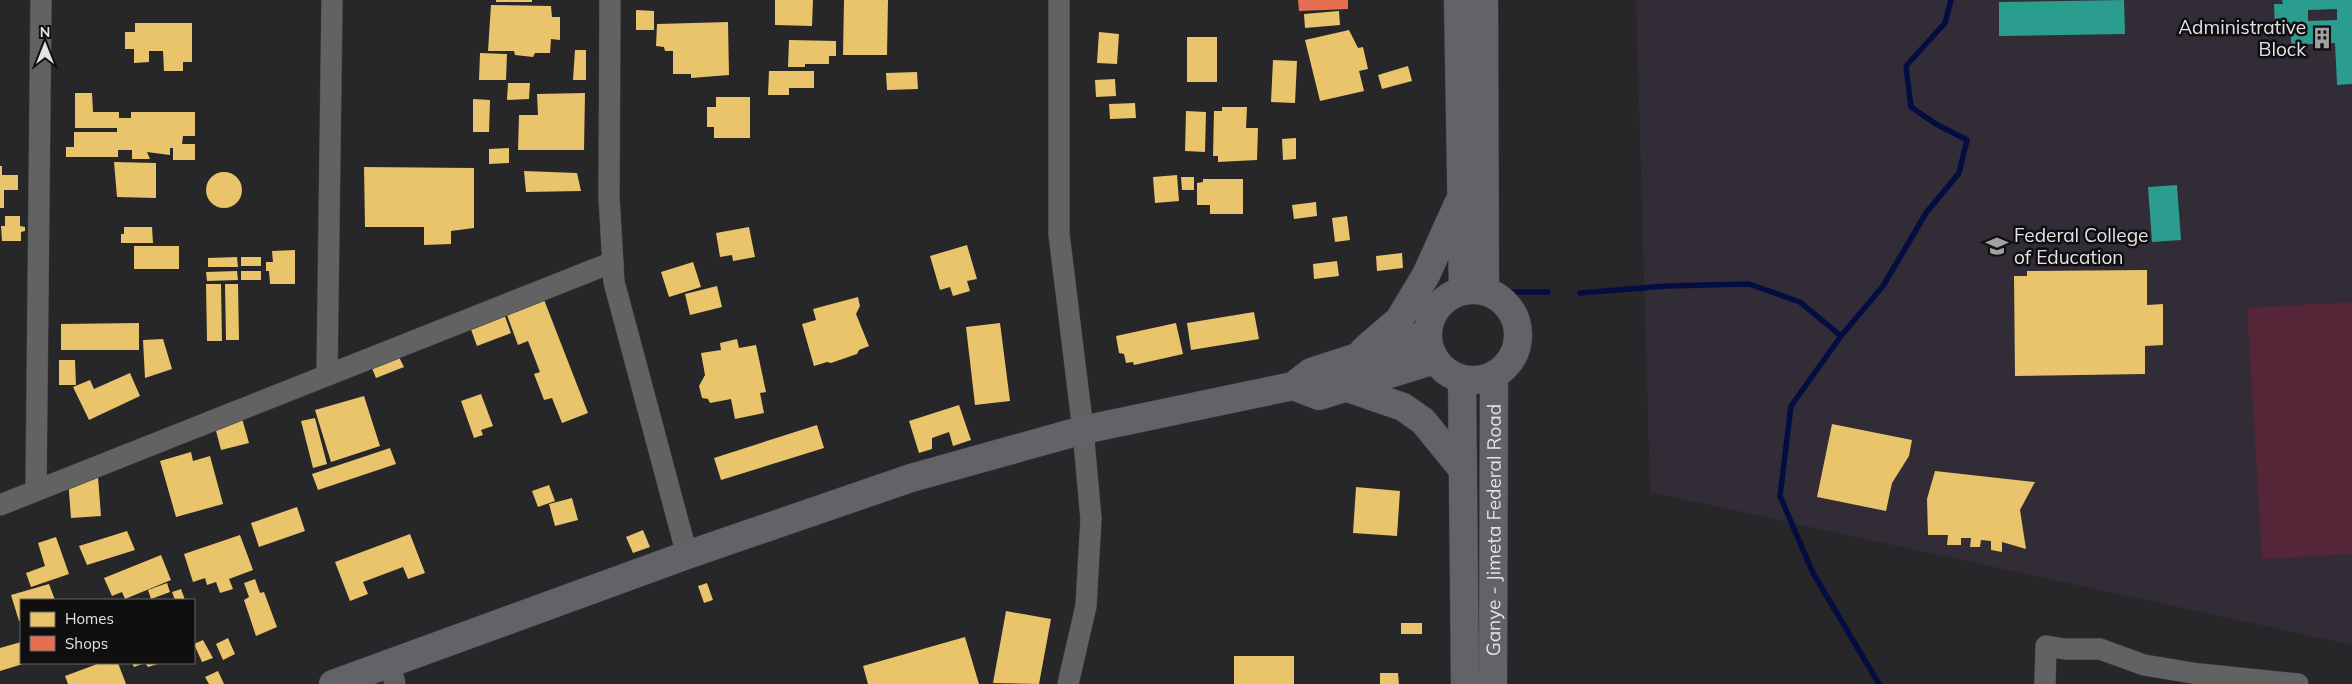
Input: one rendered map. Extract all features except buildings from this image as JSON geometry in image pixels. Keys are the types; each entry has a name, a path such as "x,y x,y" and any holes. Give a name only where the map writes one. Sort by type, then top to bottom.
{"main road":[{"path":"1458,0 1461,198 1474,291"},
{"path":"1474,291 1484,0"},
{"path":"1354,359 1399,320 1426,275 1461,198"},
{"path":"1474,291 1504,301 1511,309 1519,330 1516,352 1503,369 1494,376 1484,379 1462,379 1447,372 1435,360 1430,350 1428,334 1431,318 1436,308 1452,294 1474,291"},
{"path":"332,684 392,674 687,555 912,478 1083,430 1293,386 1311,372 1428,334"},
{"path":"1293,386 1319,396 1435,360"},
{"name":"Ganye - Jimeta Federal Road","path":"1493,684 1494,376"},
{"name":"Ganye - Jimeta Federal Road","path":"1462,379 1465,684"},
{"path":"1348,388 1403,407 1423,421 1463,470"}],"street":[{"path":"36,490 42,0"},
{"path":"327,375 332,0"},
{"path":"610,0 609,197 614,282 687,555"},
{"path":"1058,0 1059,234 1083,430 1091,519 1086,606 1068,684"},
{"path":"0,505 613,262"},
{"path":"2045,684 2046,646 2065,649 2100,649 2144,665 2199,674 2298,684"}],"shaded area":[{"name":"Federal College of Education","path":"1636,0 2352,0 2352,645 1650,492"},
{"path":"2352,302 2352,554 2262,559 2247,308"}],"waterway":[{"path":"1879,684 1813,573 1780,496 1791,406 1841,336 1883,286 1926,213 1959,173 1967,140 1936,124 1911,107 1906,66 1945,23 1951,0"},
{"path":"1580,293 1666,286 1749,284 1800,302 1841,336"},
{"path":"1511,292 1548,292"}],"place":[{"name":"Administrative Block","path":"2322,38"},
{"name":"Federal College of Education","path":"1997,246"}]}
